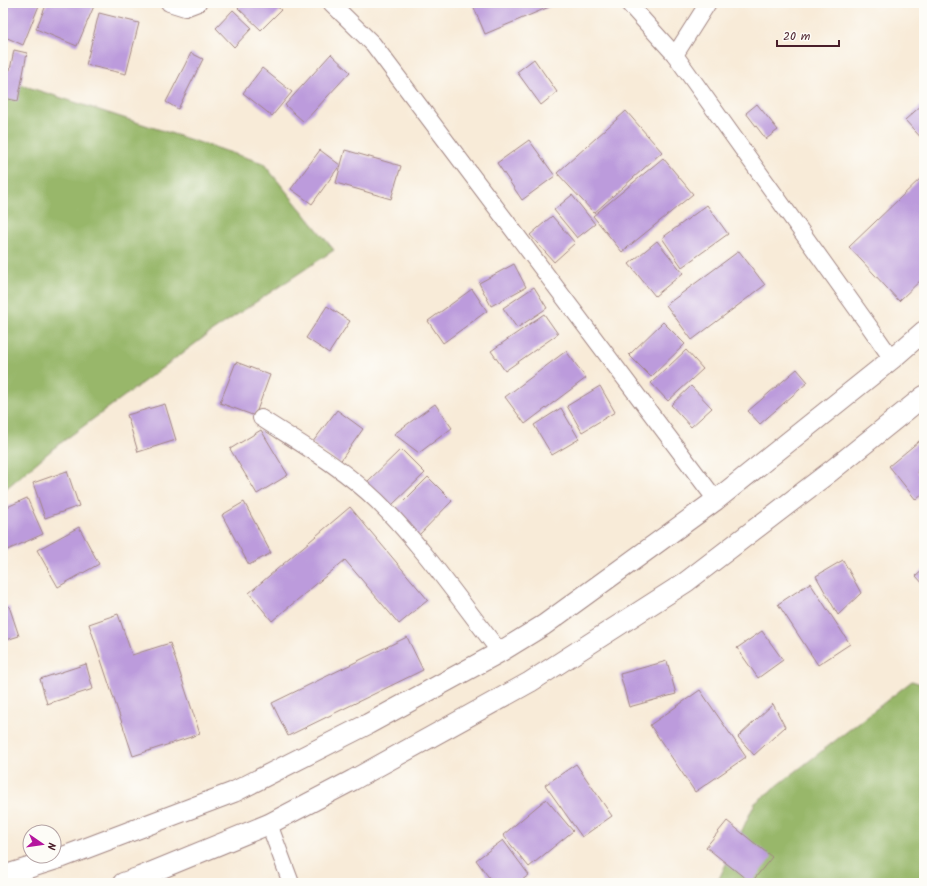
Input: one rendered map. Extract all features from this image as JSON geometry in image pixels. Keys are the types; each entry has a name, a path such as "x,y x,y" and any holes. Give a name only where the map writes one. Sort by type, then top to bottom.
{"street":[{"path":"169,3 185,8 198,3"},
{"path":"331,3 373,44 716,500"},
{"path":"628,3 676,55 892,359"},
{"path":"676,55 708,3"},
{"path":"3,876 63,857 234,792 368,724 500,652 544,625 716,500 892,359 924,331"},
{"path":"123,883 140,878 269,824 353,780 530,682 686,582 831,471 924,396"},
{"path":"261,418 336,467 376,501 418,546 500,652"},
{"path":"269,824 291,883"}],"green space":[{"path":"3,79 263,163 334,250 211,332 54,448 3,491"},
{"path":"912,681 924,685 924,883 717,883 755,803"}],"building":[{"path":"3,3 40,3 23,45 3,36"},
{"path":"47,3 88,3 94,6 77,46 36,29"},
{"path":"243,3 273,3 281,10 261,30 238,8"},
{"path":"472,3 548,3 549,7 485,34"},
{"path":"233,10 252,28 234,47 216,28"},
{"path":"99,13 139,23 126,74 86,65"},
{"path":"14,50 27,53 18,101 3,98 3,69 10,70"},
{"path":"191,53 203,59 178,109 166,102"},
{"path":"331,54 350,72 304,122 285,105"},
{"path":"534,59 557,92 541,105 517,72"},
{"path":"262,68 292,92 272,116 243,93"},
{"path":"757,104 778,130 766,139 746,113"},
{"path":"923,104 924,105 924,141 905,120"},
{"path":"626,111 662,152 594,213 557,173"},
{"path":"529,140 555,176 522,200 497,163"},
{"path":"320,150 340,165 312,204 291,189"},
{"path":"345,150 401,166 391,199 336,183"},
{"path":"663,158 693,194 622,252 593,216"},
{"path":"924,175 924,277 899,301 849,247"},
{"path":"572,195 595,224 577,238 554,210"},
{"path":"707,205 728,234 682,267 662,238"},
{"path":"552,216 575,243 554,262 530,235"},
{"path":"657,241 683,273 655,296 629,264"},
{"path":"739,251 765,285 692,340 666,305"},
{"path":"514,264 526,287 491,306 479,283"},
{"path":"534,287 547,308 517,328 503,308"},
{"path":"472,289 487,311 443,343 428,321"},
{"path":"327,306 350,321 329,353 306,338"},
{"path":"544,314 558,334 505,371 491,351"},
{"path":"663,322 685,344 651,377 629,355"},
{"path":"686,350 703,369 668,401 651,383"},
{"path":"566,351 586,378 525,424 505,397"},
{"path":"236,362 270,375 255,416 220,403"},
{"path":"797,369 808,382 760,424 748,411"},
{"path":"600,386 615,412 582,432 567,406"},
{"path":"691,386 712,408 691,427 671,405"},
{"path":"165,404 176,440 138,452 127,415"},
{"path":"435,404 452,428 419,453 394,434"},
{"path":"561,408 579,439 552,455 534,425"},
{"path":"337,410 363,429 339,463 312,443"},
{"path":"261,430 288,475 257,494 230,449"},
{"path":"924,437 924,465 917,471 924,480 924,493 916,500 889,466"},
{"path":"401,449 425,473 390,507 366,483"},
{"path":"67,471 79,506 45,518 33,483"},
{"path":"428,477 452,501 417,537 393,512"},
{"path":"27,498 43,534 3,552 3,509"},
{"path":"244,502 271,553 249,565 222,515"},
{"path":"350,507 428,600 399,624 345,560 272,621 249,593"},
{"path":"79,527 99,564 58,587 37,550"},
{"path":"843,560 861,593 838,615 816,576"},
{"path":"924,569 924,585 916,576"},
{"path":"810,583 850,644 818,665 778,604"},
{"path":"9,606 19,636 3,641 3,608"},
{"path":"118,614 132,655 170,643 200,734 133,756 89,624"},
{"path":"762,631 783,660 758,678 737,648"},
{"path":"407,637 423,670 288,736 272,703"},
{"path":"667,661 676,694 629,707 620,674"},
{"path":"86,664 93,689 47,704 40,679"},
{"path":"700,690 746,757 695,792 650,725"},
{"path":"773,704 785,727 754,755 738,737"},
{"path":"576,764 612,816 582,837 545,785"},
{"path":"546,799 573,831 529,867 503,835"},
{"path":"727,821 772,857 751,883 706,847"},
{"path":"503,840 529,875 518,883 493,883 476,860"}]}
